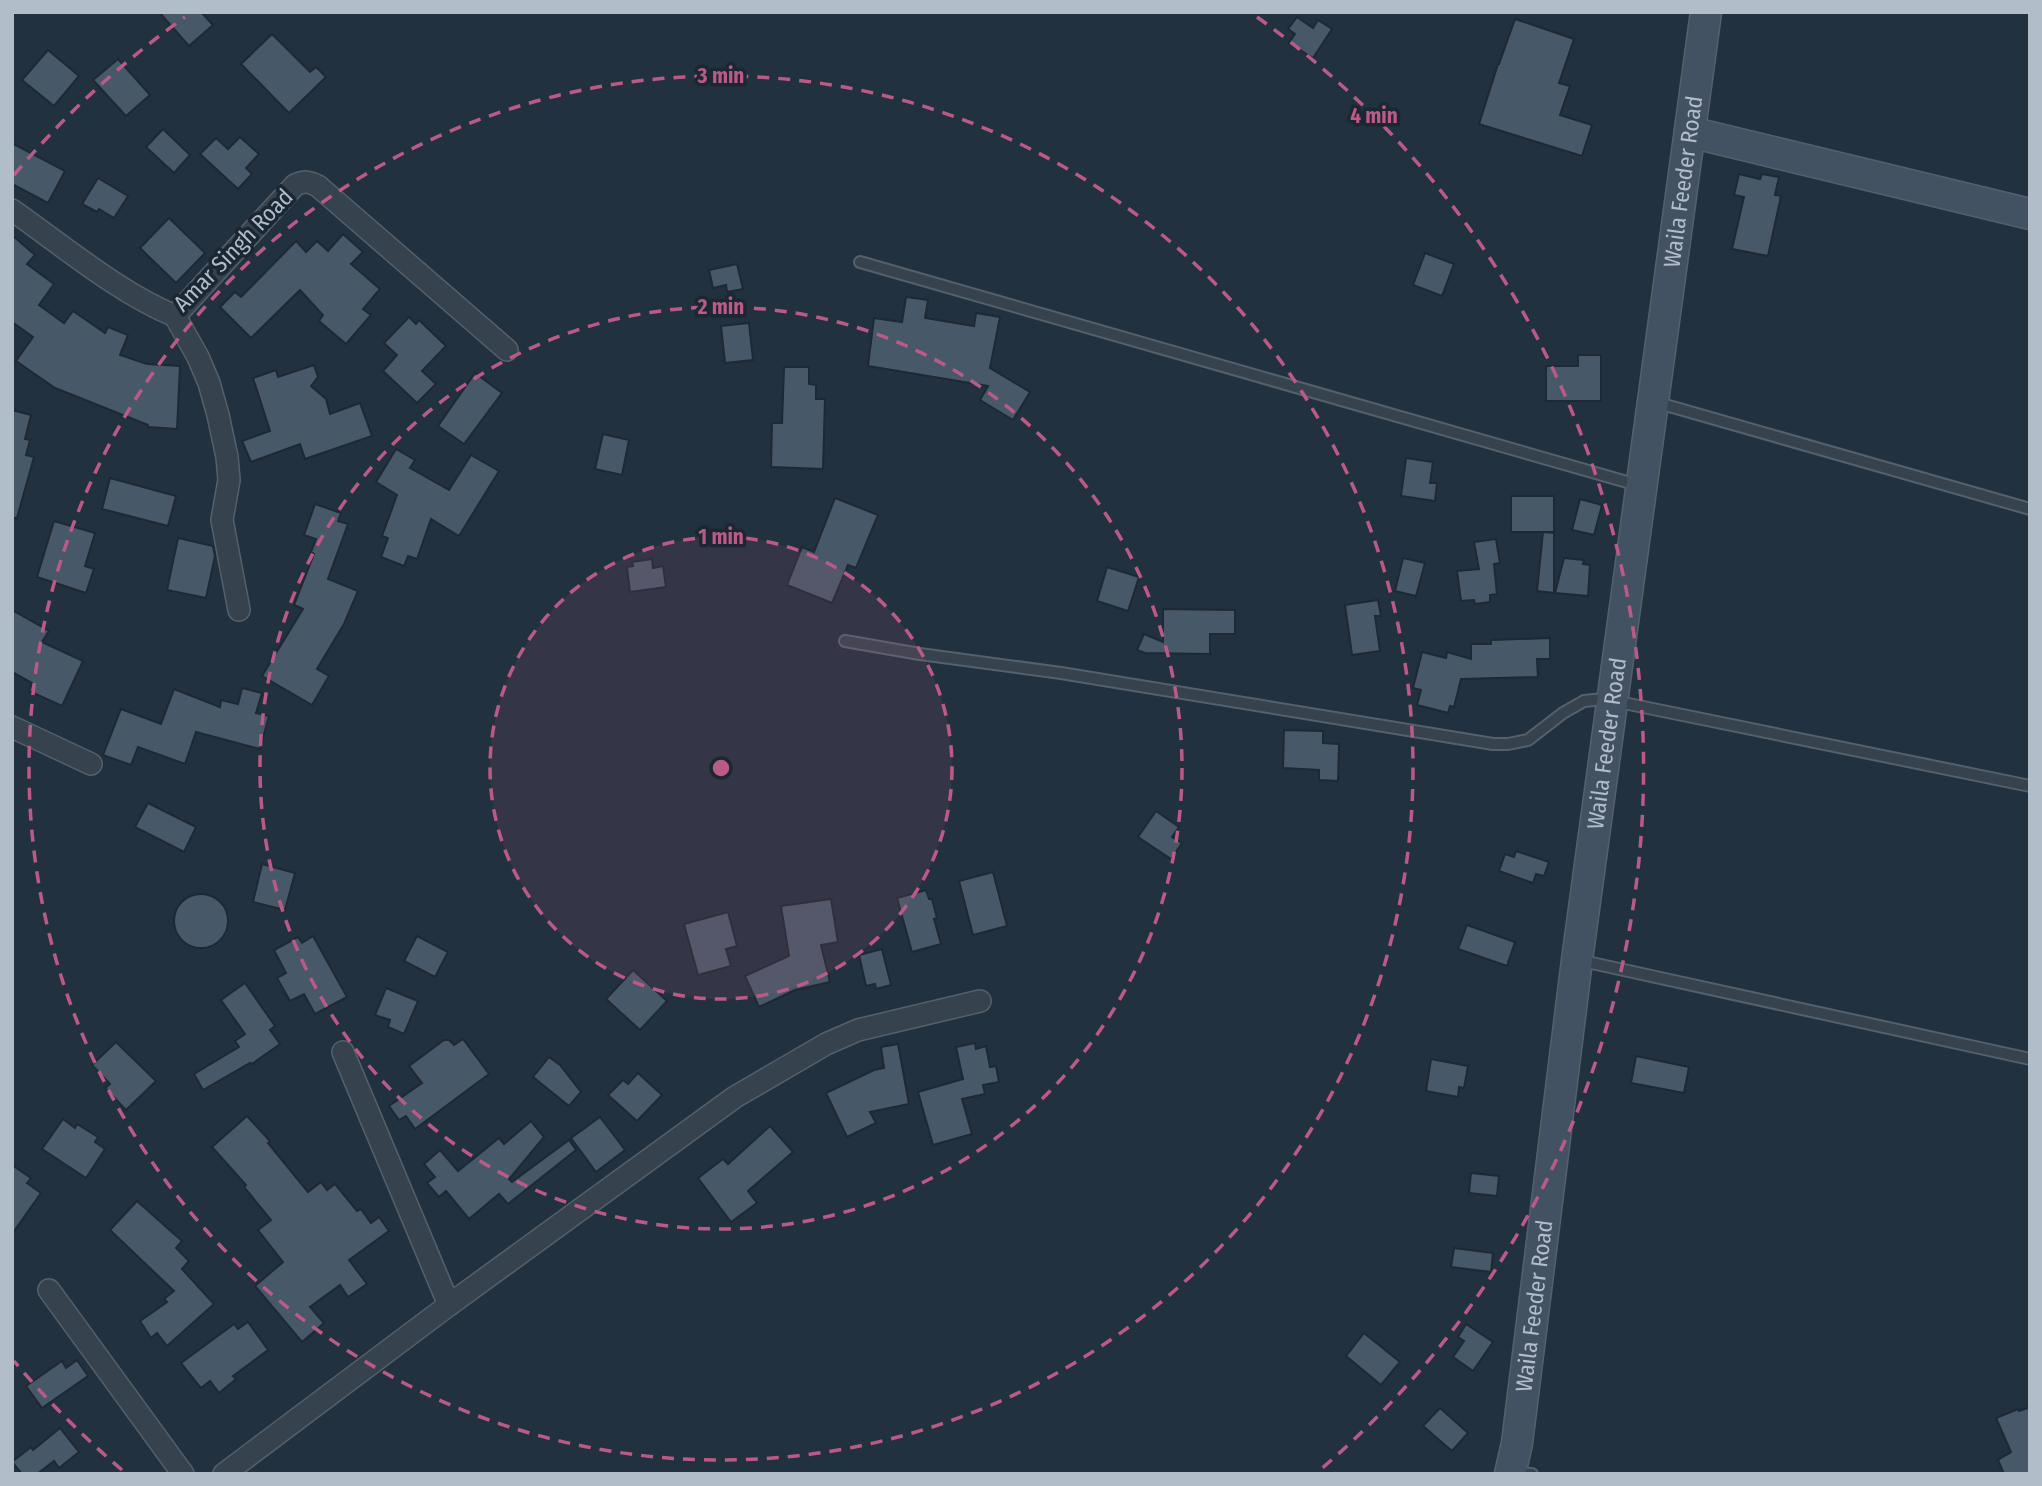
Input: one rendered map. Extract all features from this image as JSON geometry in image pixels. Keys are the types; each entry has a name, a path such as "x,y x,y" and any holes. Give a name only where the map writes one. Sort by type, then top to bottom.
{"street":[{"name":"Waila Feeder Road","path":"1518,1473 1517,1444 1577,960 1706,12"},
{"path":"1690,132 2030,214"},
{"name":"Amar Singh Road","path":"12,210 117,285 152,307 175,316 295,185 311,183 318,186 508,350"},
{"path":"175,316 198,357 218,415 229,480 222,520 239,610"},
{"path":"12,727 91,764"},
{"path":"224,1474 449,1305 736,1097 826,1044 858,1030 980,1001"},
{"path":"343,1052 449,1305"},
{"path":"49,1290 183,1474"}],"lane":[{"path":"860,262 1642,487"},
{"path":"1653,402 2030,509"},
{"path":"845,641 1061,673 1493,744 1528,740 1563,713 1584,701 1613,701 2030,786"},
{"path":"1577,960 2030,1059"}],"building":[{"path":"159,12 201,12 213,25 189,46"},
{"path":"1297,17 1313,28 1318,20 1332,29 1313,58 1289,43 1295,34 1288,29"},
{"path":"1515,19 1574,39 1559,83 1570,86 1560,115 1592,125 1582,156 1479,124"},
{"path":"272,34 310,72 316,67 326,77 289,113 241,64"},
{"path":"48,50 79,76 54,106 22,80"},
{"path":"118,59 150,95 126,116 93,80"},
{"path":"163,129 190,155 174,173 146,147"},
{"path":"240,137 259,154 246,168 252,174 238,189 200,154 216,138 228,149"},
{"path":"12,143 65,171 48,203 12,184"},
{"path":"1739,174 1760,179 1762,174 1779,177 1775,195 1781,196 1768,256 1732,249 1744,197 1734,195"},
{"path":"98,178 128,196 114,218 99,209 97,212 82,204"},
{"path":"169,218 205,253 176,283 140,248"},
{"path":"343,234 363,252 351,264 380,289 363,309 371,315 346,344 319,321 323,315 300,290 251,338 220,307 235,292 241,297 296,241 306,252 317,241 328,251"},
{"path":"12,235 35,255 27,264 54,284 39,305 64,323 73,311 105,333 108,327 128,335 120,355 147,364 180,366 177,429 148,427 55,388 16,361 33,337 12,322"},
{"path":"1425,253 1454,264 1442,296 1413,285"},
{"path":"737,264 743,289 727,292 726,285 713,288 709,270"},
{"path":"906,297 928,300 925,318 974,326 976,313 1000,317 990,368 1030,392 1013,420 980,400 988,386 868,366 874,318 902,322"},
{"path":"409,317 416,324 419,320 446,346 422,371 436,384 417,403 383,371 397,355 384,343"},
{"path":"749,323 753,360 725,363 721,326"},
{"path":"1578,355 1601,355 1601,401 1546,401 1546,366 1578,366"},
{"path":"314,365 318,377 311,386 326,399 330,414 360,403 372,436 305,459 300,444 251,462 242,441 270,431 253,378 276,370 278,377"},
{"path":"784,367 809,367 809,384 816,385 816,399 825,399 823,469 771,467 772,423 782,423"},
{"path":"475,373 502,393 464,444 438,426"},
{"path":"12,410 31,415 25,439 30,440 26,455 34,457 17,518 12,518"},
{"path":"603,434 629,440 622,475 595,469"},
{"path":"396,449 415,460 410,468 449,490 471,455 499,471 459,536 431,519 417,559 408,556 404,566 381,557 388,538 382,536 397,495 376,482"},
{"path":"1406,458 1433,462 1430,483 1437,483 1435,501 1401,496"},
{"path":"110,478 176,496 168,526 102,509"},
{"path":"1511,496 1554,496 1554,532 1511,532"},
{"path":"835,498 878,515 856,568 848,565 832,603 787,585 802,547 814,552"},
{"path":"1580,499 1602,505 1594,535 1572,530"},
{"path":"315,504 341,513 338,521 348,524 328,579 358,591 344,624 317,669 329,676 312,705 262,676 303,609 294,605 314,554 311,552 316,539 304,535"},
{"path":"54,521 95,533 85,566 94,569 86,593 37,577"},
{"path":"1543,532 1554,533 1554,593 1537,591"},
{"path":"178,538 213,546 215,556 206,598 167,590"},
{"path":"1496,539 1500,563 1494,564 1497,594 1490,595 1490,602 1475,604 1474,600 1461,601 1457,571 1479,569 1474,542"},
{"path":"1403,558 1425,563 1416,596 1395,591"},
{"path":"1564,558 1584,560 1583,564 1590,565 1588,596 1555,593"},
{"path":"652,559 653,568 663,566 666,587 630,592 627,567 633,566 632,562"},
{"path":"1107,567 1139,577 1128,611 1097,601"},
{"path":"1378,600 1381,616 1375,616 1380,651 1352,655 1345,605"},
{"path":"1163,609 1235,610 1235,634 1210,634 1210,654 1145,653 1137,650 1144,634 1163,642"},
{"path":"12,610 49,631 42,642 83,661 62,706 29,691 32,683 12,672"},
{"path":"1550,638 1550,659 1537,659 1538,677 1461,679 1454,707 1450,706 1448,713 1417,705 1421,690 1413,688 1422,652 1446,658 1447,652 1471,659 1471,644 1491,644 1491,640"},
{"path":"242,688 262,693 256,713 269,716 260,749 196,732 185,764 138,747 131,765 103,755 121,709 161,724 174,689 220,707 221,700 238,704"},
{"path":"1284,730 1323,731 1323,743 1339,744 1338,781 1319,780 1319,770 1283,768"},
{"path":"148,803 196,827 184,852 135,827"},
{"path":"1156,811 1179,827 1172,837 1182,843 1171,859 1138,837"},
{"path":"1516,851 1549,862 1544,876 1536,874 1533,883 1499,871 1505,854 1514,857"},
{"path":"262,864 295,873 285,910 253,902"},
{"path":"993,872 1007,926 973,935 959,881"},
{"path":"926,890 929,899 932,899 941,944 912,952 897,898"},
{"path":"201,894 220,902 228,921 220,940 201,948 182,940 174,921 182,902"},
{"path":"831,899 838,942 821,945 830,982 795,990 759,1007 745,976 789,956 781,906"},
{"path":"728,912 737,946 726,949 731,966 698,975 684,924"},
{"path":"1467,925 1515,942 1507,966 1458,949"},
{"path":"313,936 347,997 315,1014 304,994 290,1001 277,978 286,973 274,950 298,937 302,943"},
{"path":"417,936 448,952 435,977 404,961"},
{"path":"882,949 891,985 876,989 875,984 866,986 859,955"},
{"path":"633,970 667,1001 640,1030 606,999"},
{"path":"245,983 275,1026 270,1030 280,1044 252,1064 203,1090 194,1074 239,1047 235,1041 245,1034 221,1000"},
{"path":"386,988 418,1001 404,1034 388,1027 390,1020 375,1015"},
{"path":"463,1039 489,1074 415,1129 406,1116 399,1120 389,1106 422,1083 409,1066 444,1040 449,1040 454,1045"},
{"path":"116,1042 156,1081 126,1110 105,1088 110,1084 92,1065"},
{"path":"975,1043 976,1049 986,1046 990,1067 996,1066 999,1082 983,1085 985,1094 962,1099 972,1134 933,1145 918,1092 963,1079 956,1047"},
{"path":"898,1044 909,1104 870,1112 876,1123 847,1137 826,1093 874,1070 884,1068 881,1047"},
{"path":"1636,1056 1689,1067 1684,1093 1631,1083"},
{"path":"549,1057 560,1065 581,1092 569,1106 533,1077"},
{"path":"1431,1059 1468,1066 1464,1088 1459,1087 1458,1097 1426,1091"},
{"path":"638,1073 662,1095 637,1121 608,1095 623,1080 628,1084"},
{"path":"247,1116 270,1141 268,1143 308,1192 321,1182 327,1190 335,1184 357,1211 361,1209 371,1223 379,1217 389,1231 349,1260 367,1284 348,1297 340,1285 310,1307 324,1323 302,1342 255,1286 283,1262 258,1230 271,1220 244,1187 246,1185 212,1147"},
{"path":"600,1117 625,1150 596,1172 571,1138"},
{"path":"63,1119 75,1128 77,1124 98,1137 95,1142 105,1149 86,1178 42,1149"},
{"path":"531,1121 544,1137 509,1179 512,1182 569,1140 576,1150 508,1204 499,1194 469,1219 446,1191 439,1197 427,1183 435,1177 424,1164 440,1150 458,1171 499,1138 504,1144"},
{"path":"770,1126 793,1152 748,1191 757,1203 731,1222 698,1178 723,1159 728,1164"},
{"path":"12,1165 31,1178 27,1183 41,1193 12,1234"},
{"path":"1471,1173 1499,1176 1497,1196 1469,1193"},
{"path":"137,1201 182,1241 176,1248 189,1261 182,1269 214,1304 167,1346 157,1333 151,1338 140,1321 167,1302 164,1299 174,1291 110,1230"},
{"path":"1454,1248 1493,1253 1491,1272 1451,1267"},
{"path":"248,1322 268,1350 233,1376 236,1379 219,1393 210,1381 201,1388 181,1363 234,1324 238,1329"},
{"path":"1466,1324 1493,1342 1473,1371 1453,1357 1464,1341 1458,1337"},
{"path":"1364,1333 1400,1362 1381,1385 1346,1356"},
{"path":"77,1360 88,1376 42,1408 26,1386 62,1361 66,1368"},
{"path":"2030,1407 2030,1474 2004,1474 1998,1460 2011,1452 1996,1418"},
{"path":"1440,1408 1468,1433 1452,1451 1423,1426"},
{"path":"60,1428 79,1452 59,1468 54,1461 37,1474 22,1474 12,1462 31,1447 33,1450"}]}
